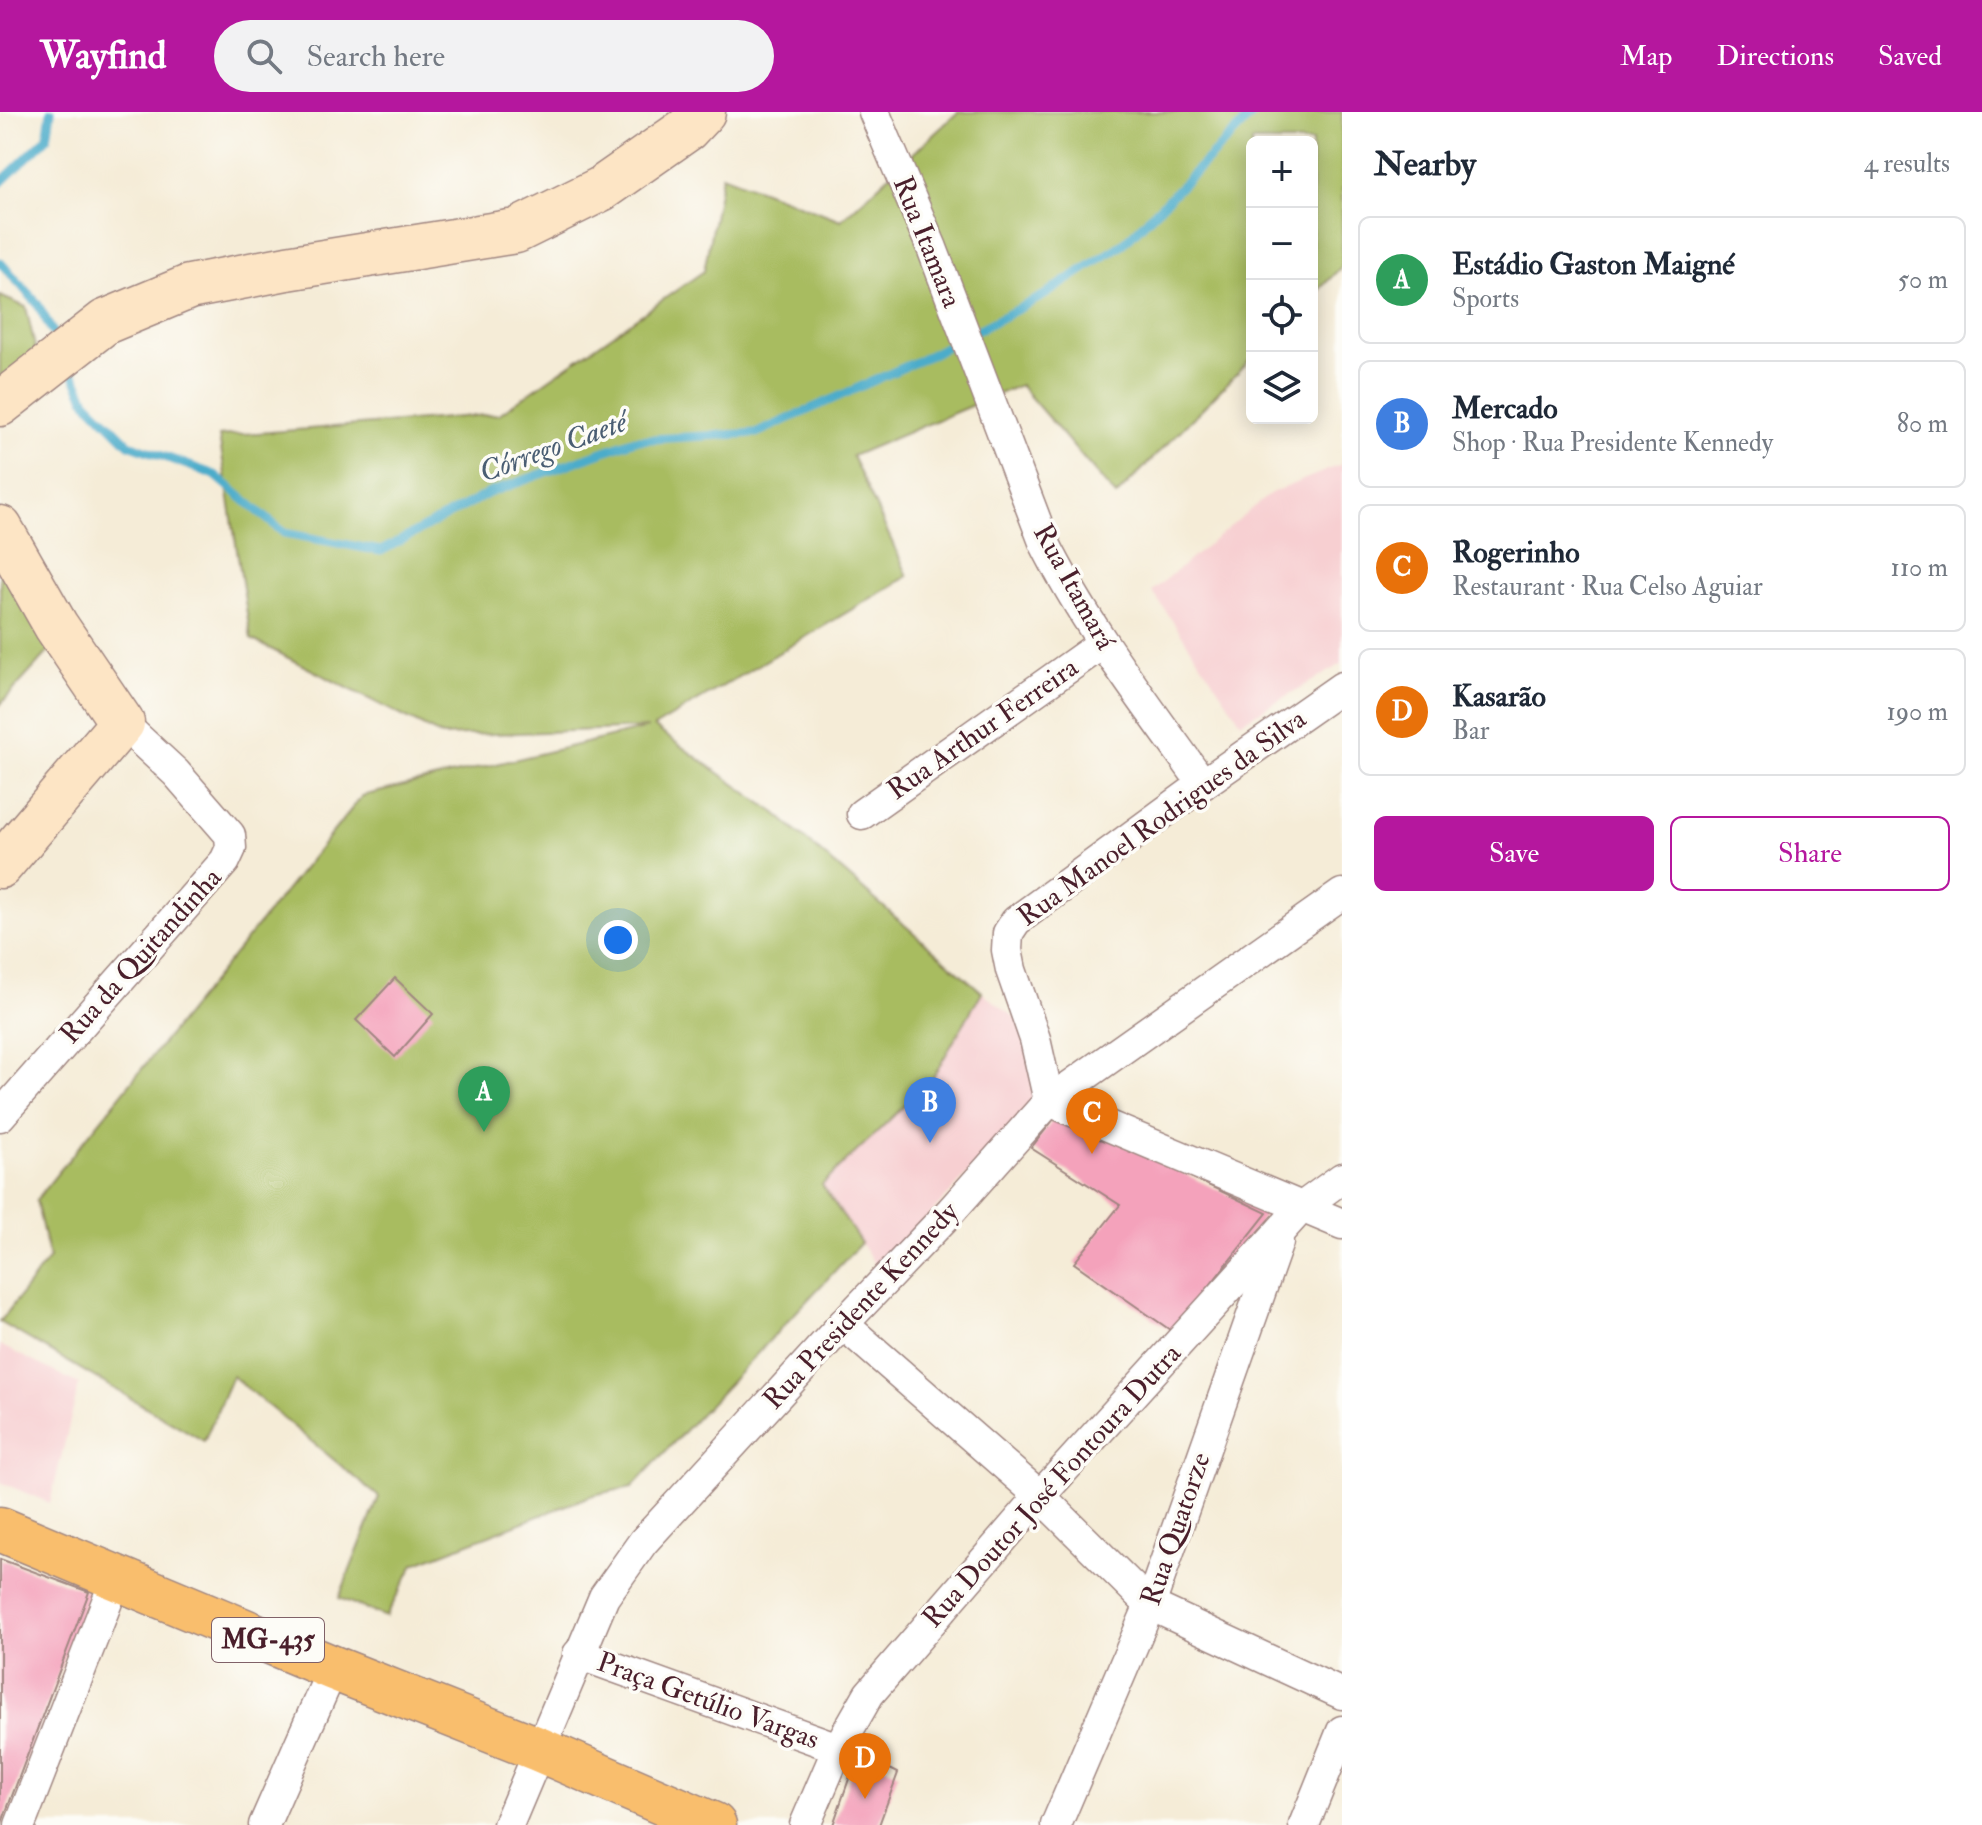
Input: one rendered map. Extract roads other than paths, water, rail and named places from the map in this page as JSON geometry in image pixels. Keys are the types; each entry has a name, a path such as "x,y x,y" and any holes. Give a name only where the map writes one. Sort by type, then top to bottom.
{"main road":[{"name":"MG-435","path":"0,1529 333,1668 538,1749 714,1825"}],"street":[{"path":"0,404 105,322 189,287 516,231 601,189 687,129 703,112"},
{"name":"Rua Itamara","path":"874,112 932,248 978,373"},
{"name":"Rua Itamará","path":"978,373 1044,542 1060,573 1103,643 1203,784"},
{"path":"0,528 56,626 122,723 0,866"},
{"name":"Rua Arthur Ferreira","path":"862,814 1103,643"},
{"name":"Rua Manoel Rodrigues da Silva","path":"1049,1101 1035,1039 1007,950 1008,933 1016,921 1342,687"},
{"name":"Rua da Quitandinha","path":"0,1116 225,861 231,848 230,835 185,784 122,723"},
{"name":"Rua Presidente Kennedy","path":"508,1825 604,1597 643,1542 951,1211 1049,1101 1342,894"},
{"path":"1049,1101 1292,1218 1342,1224"},
{"name":"Rua Doutor José Fontoura Dutra","path":"805,1825 838,1748 869,1694 1040,1496 1292,1218 1342,1178"},
{"name":"Rua Quatorze","path":"1056,1825 1150,1605 1292,1218"},
{"path":"843,1324 1040,1496 1150,1605 1342,1694"},
{"path":"20,1825 117,1576"},
{"name":"Praça Getúlio Vargas","path":"578,1654 838,1748"},
{"path":"264,1825 333,1668"},
{"path":"1304,1825 1342,1731"}],"waterway":[{"path":"0,183 47,138 51,112"},
{"name":"Córrego Caeté","path":"69,365 87,402 129,444 215,475 284,533 381,551 489,493 635,440 757,433 920,360 1043,296 1124,243 1255,112"},
{"name":"Córrego Caeté","path":"0,262 37,303 59,344"}],"place":[{"name":"Estádio Gaston Maigné","path":"484,1132"},
{"name":"Mercado","path":"930,1143"},
{"name":"Rogerinho","path":"1092,1154"},
{"name":"Kasarão","path":"865,1799"}]}
